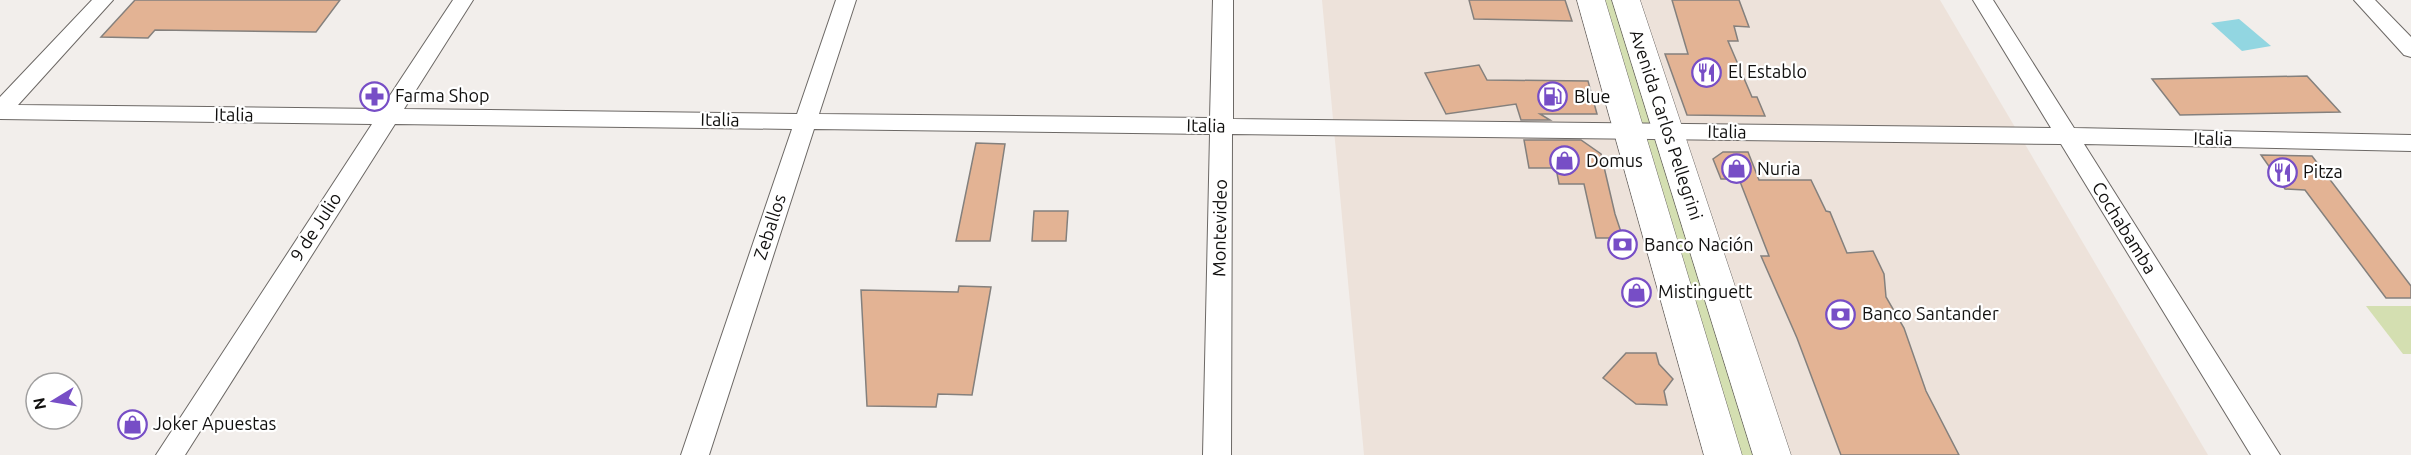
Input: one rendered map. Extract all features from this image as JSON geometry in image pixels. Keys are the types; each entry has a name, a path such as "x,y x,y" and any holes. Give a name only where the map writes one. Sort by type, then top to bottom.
{"main road":[{"name":"Avenida Carlos Pellegrini","path":"1591,0 1723,455"},
{"name":"Avenida Carlos Pellegrini","path":"1626,0 1772,455"}],"street":[{"path":"0,111 103,0"},
{"name":"9 de Julio","path":"170,455 463,0"},
{"name":"Zeballos","path":"695,455 846,0"},
{"name":"Montevideo","path":"1217,455 1222,0"},
{"name":"Cochabamba","path":"1983,0 2266,455"},
{"path":"2364,0 2411,50"},
{"name":"Italia","path":"0,111 2066,136 2411,143"}],"shaded area":[{"path":"1322,0 1940,0 2208,455 1364,455"}],"green space":[{"path":"1591,0 1626,0 1772,455 1723,455"},
{"path":"2366,306 2411,306 2411,354 2403,354"}],"water":[{"path":"2239,19 2271,46 2242,51 2211,23"}],"building":[{"path":"135,0 340,0 316,32 155,30 148,38 101,37"},
{"path":"1469,0 1565,0 1572,21 1474,19"},
{"path":"1672,0 1739,0 1749,27 1734,26 1738,41 1728,41 1752,97 1757,97 1765,116 1687,115 1665,54 1688,54"},
{"path":"1479,65 1487,80 1588,81 1597,114 1540,114 1550,120 1521,120 1516,104 1446,114 1425,73"},
{"path":"2307,76 2340,112 2180,115 2152,79"},
{"path":"1524,140 1581,140 1601,154 1623,238 1596,238 1584,184 1559,184 1556,168 1529,168"},
{"path":"976,143 1005,144 990,241 956,241"},
{"path":"1723,152 1748,152 1759,180 1811,180 1826,211 1830,212 1847,253 1873,251 1884,274 1886,297 1904,328 1926,391 1959,455 1841,455 1797,338 1761,256 1769,256 1739,179 1721,179 1713,159"},
{"path":"2261,155 2312,156 2411,286 2411,298 2386,298 2305,190 2285,189"},
{"path":"1034,211 1068,211 1066,241 1032,241"},
{"path":"959,286 991,287 972,395 938,394 936,407 867,406 861,290 958,292"},
{"path":"1626,353 1656,353 1659,364 1673,379 1664,391 1667,405 1636,404 1603,378"}],"place":[{"name":"El Establo","path":"1707,72"},
{"name":"Farma Shop","path":"374,96"},
{"name":"Blue","path":"1553,97"},
{"name":"Domus","path":"1565,161"},
{"name":"Nuria","path":"1736,169"},
{"name":"Pitza","path":"2282,172"},
{"name":"Banco Nación","path":"1623,245"},
{"name":"Mistinguett","path":"1637,292"},
{"name":"Banco Santander","path":"1841,314"},
{"name":"Joker Apuestas","path":"132,424"}]}
